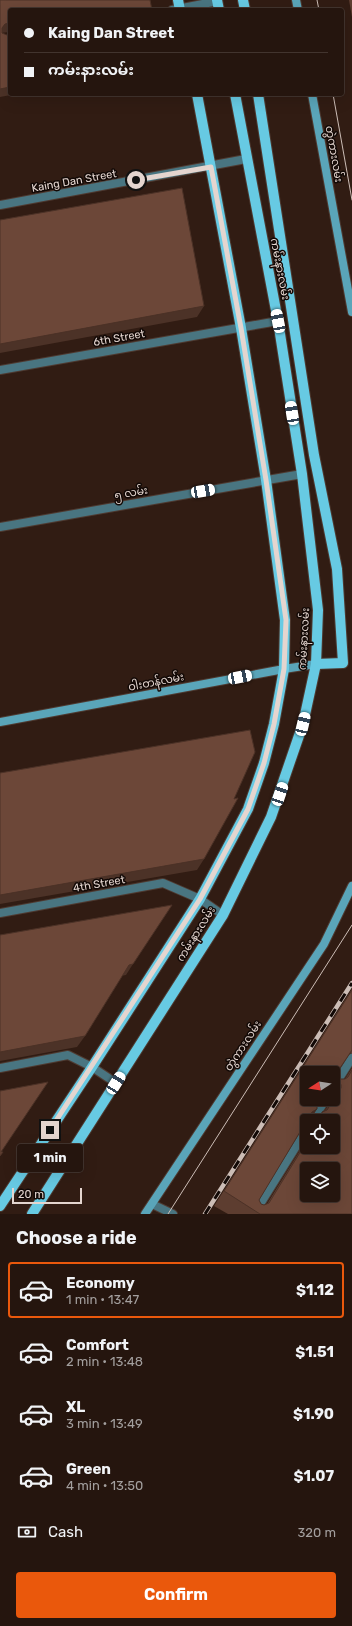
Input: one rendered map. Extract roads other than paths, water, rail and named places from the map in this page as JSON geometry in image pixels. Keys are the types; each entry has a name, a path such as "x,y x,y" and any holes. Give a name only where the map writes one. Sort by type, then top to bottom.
{"main road":[{"name":"ကမ်းနားလမ်း","path":"0,1206 92,1067 200,899 248,809 264,763 274,724 284,669 286,620 266,480 241,328 197,96"},
{"name":"ကမ်းနားလမ်း","path":"32,1214 223,915 271,817 303,724 316,664 318,610 302,474 278,321 234,96"},
{"path":"258,96 314,455 337,569 343,663 316,664"},
{"name":"တွဲကားလမ်း","path":"312,96 352,312"},
{"name":"ဝါးတန်လမ်း","path":"0,722 316,664"},
{"name":"တွဲကားလမ်း","path":"145,1214 324,944 352,886"}],"street":[{"path":"178,7 218,4"},
{"name":"Kaing Dan Street","path":"0,205 211,167 246,159"},
{"name":"6th Street","path":"0,370 278,321"},
{"name":"၅ လမ်း","path":"0,527 302,474"},
{"name":"4th Street","path":"0,913 163,883 200,899 223,915"},
{"path":"0,1068 68,1055 92,1067 116,1083"},
{"path":"340,1077 352,1058"},
{"path":"254,1214 300,1140"},
{"path":"152,1204 173,1214"}],"tram line":[{"path":"317,0 319,8"},
{"path":"333,96 352,200"},
{"path":"168,1214 352,925"}],"railway":[{"path":"205,1214 352,983"}]}
